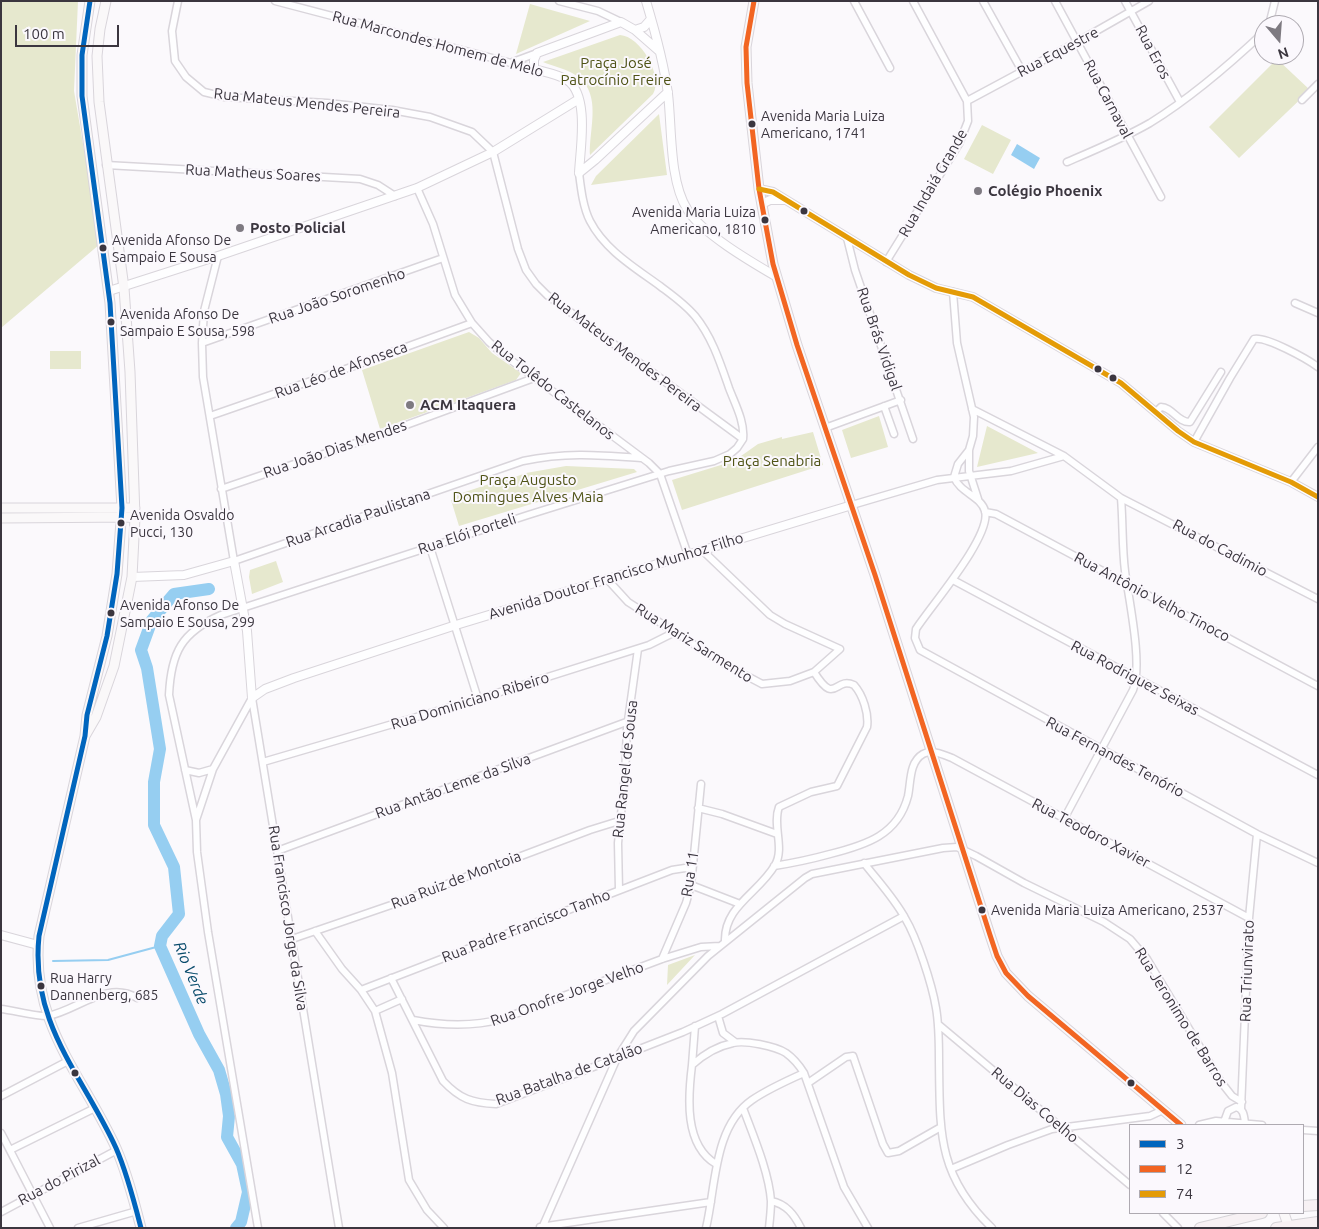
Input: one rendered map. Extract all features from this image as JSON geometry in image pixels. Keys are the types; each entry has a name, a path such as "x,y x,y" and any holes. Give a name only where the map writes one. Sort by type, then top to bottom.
{"main road":[{"path":"90,1 82,55 82,96 109,292 122,513 117,574 102,663 87,715 38,945 38,957 40,987 47,1016 68,1061 117,1150 141,1228"},
{"path":"84,736 96,717 114,666 132,577 135,513 130,372 124,288 99,102 97,56 106,1"},
{"path":"754,1 746,47 747,83 759,189 773,264 797,345 852,505 961,850 997,956 1006,973 1028,996 1180,1124"},
{"path":"1,508 135,513"},
{"path":"1,518 122,513"},
{"path":"102,663 114,666"},
{"path":"1304,1206 1318,1205"},
{"path":"1200,1228 1258,1214"},
{"path":"1284,1214 1289,1226"},
{"path":"1276,1228 1318,1222"}],"street":[{"name":"Rua Mateus Mendes Pereira","path":"178,1 172,31 175,61 186,78 204,92 225,97 326,103 392,110 430,117 472,132 492,152 518,250 526,270 536,284 547,295 588,326 743,439"},
{"name":"Rua Marcondes Homem de Melo","path":"275,1 560,76 572,84 579,99 582,125 579,173 585,208 590,221 611,249 677,299 694,315 705,330 713,344 739,413 744,434 743,439"},
{"path":"559,1 598,11 621,22 635,30 659,51"},
{"path":"646,1 668,92 675,167 681,198 695,220 744,257 777,277"},
{"path":"854,1 890,68"},
{"path":"913,1 967,101"},
{"path":"984,1 1022,71"},
{"name":"Rua Carnaval","path":"1055,1 1161,197"},
{"name":"Rua Eros","path":"1125,1 1180,102"},
{"name":"Rua Equestre","path":"967,101 1149,1"},
{"path":"1272,15 1275,1"},
{"path":"635,30 644,27 651,19"},
{"path":"510,63 621,22"},
{"path":"1067,162 1152,122 1180,102 1254,42"},
{"path":"534,69 534,60 537,53"},
{"path":"1302,100 1318,84"},
{"path":"579,173 668,92"},
{"path":"109,292 417,188 492,152 579,99"},
{"name":"Rua Indaiá Grande","path":"886,262 959,144 968,121 967,101"},
{"name":"Rua Matheus Soares","path":"106,165 360,179 378,185 395,196"},
{"name":"Rua Tolêdo Castelanos","path":"417,188 433,224 455,295 472,323 494,346 660,474"},
{"path":"759,189 773,192 886,262 932,286 973,297 1121,383 1194,442 1291,482 1318,497"},
{"path":"762,204 770,200 785,200"},
{"name":"Rua Brás Vidigal","path":"847,238 855,270 913,438"},
{"path":"218,256 204,311 202,377 234,561"},
{"name":"Rua João Soromenho","path":"202,343 443,258"},
{"path":"760,266 773,264"},
{"path":"952,580 963,565 978,536 984,523 985,512 978,501 970,477 969,450 974,428 972,409 957,343 953,292"},
{"path":"1295,303 1318,313"},
{"name":"Rua Léo de Afonseca","path":"210,416 472,323"},
{"path":"1194,442 1254,339 1262,339 1297,353 1317,364"},
{"path":"1156,412 1161,407 1165,407 1183,421 1190,422 1221,372"},
{"name":"Rua João Dias Mendes","path":"221,489 379,435 534,378"},
{"path":"826,428 900,400"},
{"path":"884,406 894,434"},
{"name":"Rua do Cadimio","path":"972,409 1064,456 1121,498 1318,599"},
{"name":"Rua Elói Porteli","path":"196,820 169,695 170,675 174,658 184,639 200,625 221,614 244,608 329,578 660,474 722,458 737,448 743,439"},
{"path":"1291,482 1318,447"},
{"path":"969,450 958,464 954,477 963,490 978,501"},
{"name":"Rua Arcadia Paulistana","path":"132,577 184,575 234,561 523,461 545,456 580,454 641,458"},
{"name":"Avenida Doutor Francisco Munhoz Filho","path":"252,698 265,689 294,678 456,626 918,485 954,477 970,477 1012,471 1064,456"},
{"path":"660,474 688,555"},
{"path":"1064,819 1102,751 1137,679 1125,570 1121,498"},
{"name":"Rua Antônio Velho Tinoco","path":"985,512 996,514 1318,686"},
{"path":"430,546 478,699"},
{"name":"Rua Mariz Sarmento","path":"607,579 628,602 740,673 762,684 782,683 814,672 840,649 785,624 770,615 702,550"},
{"name":"Rua Francisco Jorge da Silva","path":"234,561 244,608 251,667 252,698 339,1228"},
{"name":"Rua Fernandes Tenório","path":"952,580 916,629 915,638 917,646 924,654 1257,834 1318,863"},
{"name":"Rua Rodriguez Seixas","path":"952,580 1318,776"},
{"name":"Rua Dominiciano Ribeiro","path":"263,762 478,699 638,649 675,632"},
{"name":"Rua Rangel de Sousa","path":"619,890 617,857 619,820 624,784 628,721 638,649"},
{"path":"722,943 725,926 729,919 740,904 767,877 774,866 778,854 779,807 811,792 837,786 867,727 867,717 863,702 854,685 849,683 827,689 822,685 814,672"},
{"path":"252,698 213,769 196,820 197,852 207,923 258,1228"},
{"name":"Rua Antão Leme da Silva","path":"277,851 628,721"},
{"path":"774,866 851,849 881,835 892,826 904,809 909,793 910,777 918,759 925,753 931,752"},
{"name":"Rua Teodoro Xavier","path":"931,752 952,758 1249,918"},
{"path":"185,770 199,773 213,769"},
{"name":"Rua 11","path":"662,959 686,903 691,886 701,784"},
{"path":"698,808 722,814 777,834"},
{"name":"Rua Ruiz de Montoia","path":"292,939 394,904 619,820"},
{"name":"Rua Triunvirato","path":"1242,1106 1249,918 1257,834"},
{"path":"541,1228 617,1058 634,1031 722,943 809,876 943,848 957,847 961,850"},
{"name":"Rua Jeronimo de Barros","path":"961,850 976,856 1024,884 1089,914 1130,939 1148,960 1224,1086 1242,1106"},
{"path":"864,863 904,916 915,941 936,1005 940,1128 943,1145 950,1168 968,1202 992,1228"},
{"name":"Rua Padre Francisco Tanho","path":"361,990 672,870 692,869"},
{"path":"691,886 740,904"},
{"name":"Rua Batalha de Catalão","path":"391,978 444,1081 460,1096 483,1103 496,1104 617,1058 718,1016 904,916"},
{"path":"315,931 375,1011 389,1059 409,1180 427,1210 444,1228"},
{"path":"1,935 38,945"},
{"name":"Rua Onofre Jorge Velho","path":"413,1020 430,1024 463,1026 488,1023 662,959 700,947 722,943"},
{"path":"1,1008 47,1016 111,993 125,992 137,998"},
{"path":"375,1011 402,999"},
{"path":"718,1016 723,1033 735,1042"},
{"name":"Rua Dias Coelho","path":"938,1025 1129,1184"},
{"path":"695,1026 690,1103 695,1138 705,1156 716,1164"},
{"path":"692,1065 710,1052 735,1042 775,1048 786,1053 797,1063 808,1083 844,1187 868,1228"},
{"path":"808,1083 846,1057 853,1056 883,1144 888,1153 899,1152 940,1128"},
{"path":"1,1096 68,1061"},
{"path":"706,1228 716,1164 730,1126 751,1100 804,1073"},
{"path":"1224,1122 1226,1114 1230,1109 1242,1106 1245,1123"},
{"path":"10,1150 95,1108"},
{"path":"743,1108 765,1172 771,1201 769,1228"},
{"path":"950,1168 1035,1134 1062,1127 1150,1116 1163,1110"},
{"path":"1202,1124 1224,1122 1254,1124"},
{"path":"1304,1130 1318,1131"},
{"path":"1,1133 50,1228"},
{"name":"Rua do Pirizal","path":"1,1212 117,1150"},
{"path":"771,1201 786,1207 801,1228"},
{"path":"541,1228 711,1202"},
{"path":"78,1228 137,1211"},
{"path":"1164,1214 1178,1228"}],"green space":[{"path":"1,1 78,1 74,91 100,244 1,328"},
{"path":"530,4 590,21 516,54"},
{"name":"Praça José Patrocínio Freire","path":"620,35 628,37 642,49 653,68 656,86 653,94 590,155 593,110 588,89 582,80 572,73 543,62"},
{"path":"1271,65 1283,65 1310,90 1239,158 1209,127"},
{"path":"659,114 667,175 591,185 596,176"},
{"path":"982,125 1011,140 993,174 964,159"},
{"name":"ACM Itaquera","path":"469,332 479,338 492,353 521,373 516,380 380,429 362,370"},
{"path":"50,351 81,351 81,369 50,369"},
{"path":"879,416 888,447 851,458 842,430"},
{"path":"987,426 1038,453 977,467"},
{"name":"Praça Senabria","path":"813,432 823,465 682,510 672,480 734,461 758,444 782,437 782,439"},
{"name":"Praça Augusto Domingues Alves Maia","path":"566,466 634,469 637,472 459,526 451,500 454,499 453,496 492,483 493,485 526,473"},
{"path":"276,561 283,582 252,594 249,577 250,570"},
{"path":"695,955 667,985 668,965"}],"water":[{"path":"1017,144 1040,158 1034,169 1011,155"}],"waterway":[{"name":"Rio Verde","path":"209,589 174,594 152,620 141,650 147,668 160,749 154,782 154,825 174,867 179,914 162,936 160,946 199,1034 219,1070 226,1094 229,1116 227,1137 242,1164 248,1192 241,1222 236,1228"},
{"path":"53,961 108,960 160,946"}],"transit line":[{"name":"3","path":"90,1 82,55 82,96 110,303 122,508 117,574 107,636 87,715 85,736 39,936 38,967 42,996 50,1022 74,1072 103,1121 116,1148 127,1177 141,1228"},
{"name":"12","path":"754,1 746,47 747,83 759,189 773,264 797,345 875,575 997,956 1006,973 1028,996 1180,1124"},
{"name":"74","path":"759,189 773,192 909,275 936,288 973,297 1121,383 1178,431 1194,442 1291,482 1318,497"}],"place":[{"name":"Avenida Maria Luiza Americano, 1741","path":"752,124"},
{"name":"Colégio Phoenix","path":"978,191"},
{"name":"Avenida Maria Luiza Americano, 1810","path":"765,220"},
{"name":"Posto Policial","path":"240,228"},
{"name":"Avenida Afonso De Sampaio E Sousa","path":"103,248"},
{"name":"Avenida Afonso De Sampaio E Sousa, 598","path":"111,322"},
{"name":"ACM Itaquera","path":"410,405"},
{"name":"Avenida Osvaldo Pucci, 130","path":"121,523"},
{"name":"Avenida Afonso De Sampaio E Sousa, 299","path":"111,613"},
{"name":"Avenida Maria Luiza Americano, 2537","path":"982,910"},
{"name":"Rua Harry Dannenberg, 685","path":"41,986"}]}
